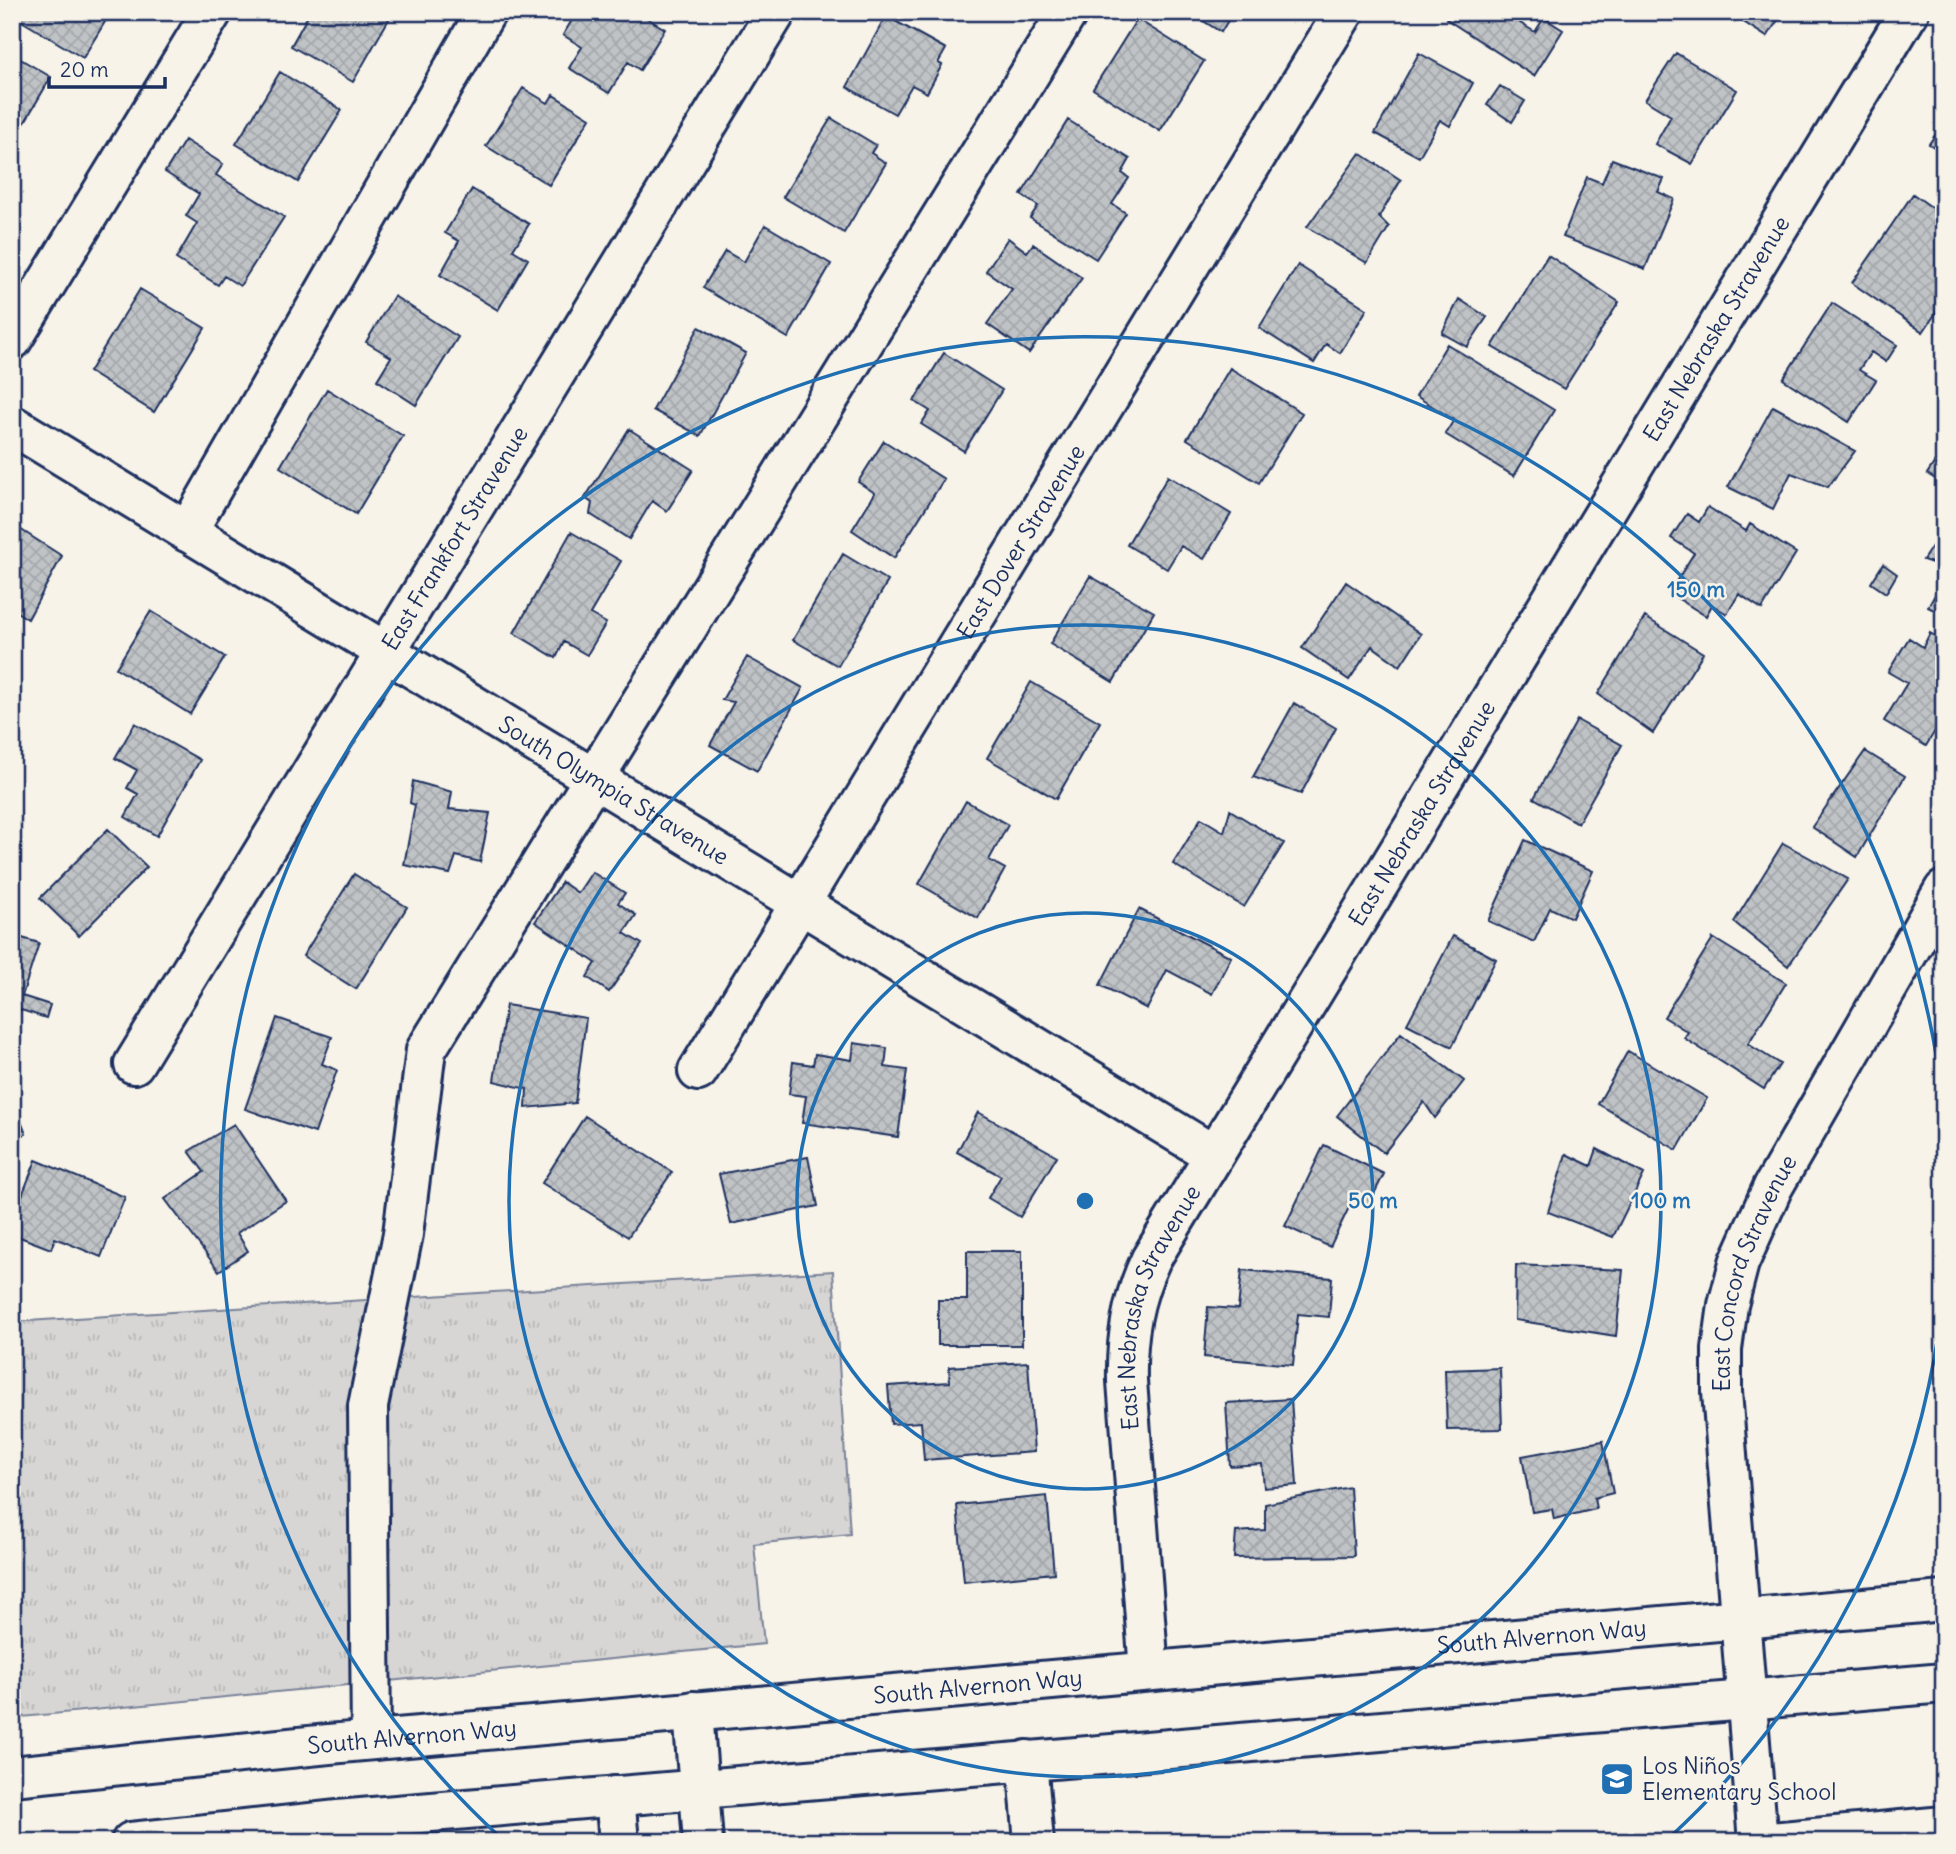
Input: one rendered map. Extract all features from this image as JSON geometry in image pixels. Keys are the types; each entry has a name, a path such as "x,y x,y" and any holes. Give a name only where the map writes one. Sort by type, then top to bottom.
{"street":[{"path":"12,340 212,12"},
{"path":"187,531 486,12"},
{"name":"East Frankfort Stravenue","path":"134,1064 776,12"},
{"path":"371,1740 368,1406 402,1234 426,1050 1068,12"},
{"name":"East Dover Stravenue","path":"698,1071 1344,12"},
{"name":"East Nebraska Stravenue","path":"1149,1671 1126,1348 1139,1285 1151,1259 1909,12"},
{"name":"South Olympia Stravenue","path":"12,425 1214,1155"},
{"name":"East Concord Stravenue","path":"1758,1842 1722,1392 1722,1349 1730,1295 1754,1224 1773,1187 1944,890"},
{"name":"South Alvernon Way","path":"12,1776 371,1740 1944,1601"},
{"path":"131,1842 340,1831 615,1796 1944,1683"},
{"path":"693,1711 703,1842"},
{"path":"1027,1760 1034,1842"},
{"path":"615,1796 620,1842"},
{"path":"1770,1842 1944,1826"}],"green space":[{"path":"833,1271 850,1534 754,1544 764,1644 12,1718 12,1322"}],"building":[{"path":"18,12 111,12 83,58 15,17"},
{"path":"310,12 393,12 353,82 291,46"},
{"path":"577,12 637,12 665,29 640,70 628,62 609,93 569,68 582,47 563,35"},
{"path":"1189,12 1233,12 1221,32"},
{"path":"1451,12 1527,12 1520,23 1535,32 1544,18 1563,30 1534,76 1446,19"},
{"path":"1728,12 1783,12 1767,37"},
{"path":"886,16 946,49 938,63 942,65 927,93 912,85 895,114 847,87"},
{"path":"1137,19 1204,61 1160,131 1093,89"},
{"path":"1419,53 1473,83 1450,126 1440,120 1419,157 1375,133"},
{"path":"1676,53 1737,90 1692,164 1655,144 1671,116 1645,100"},
{"path":"12,54 51,77 12,144"},
{"path":"280,72 342,110 298,182 236,144"},
{"path":"1500,86 1525,101 1512,122 1487,105"},
{"path":"523,88 548,103 553,95 590,118 549,185 486,146"},
{"path":"831,118 876,145 871,153 886,163 844,233 783,197"},
{"path":"1068,120 1130,159 1122,173 1129,178 1112,204 1126,213 1096,259 1030,218 1038,206 1021,195"},
{"path":"1944,122 1944,153 1929,144"},
{"path":"185,140 223,164 216,175 284,217 240,286 224,276 218,285 176,259 197,223 186,216 199,194 165,172"},
{"path":"1360,153 1401,180 1379,217 1389,227 1367,263 1307,227"},
{"path":"1612,159 1664,179 1658,192 1674,199 1645,269 1563,237 1587,177 1602,183"},
{"path":"472,189 529,224 513,250 528,259 498,310 440,275 459,241 445,233"},
{"path":"1913,194 1944,216 1944,301 1923,332 1852,283"},
{"path":"765,225 831,264 788,338 703,288 725,251 744,262"},
{"path":"1008,238 1027,252 1033,244 1082,278 1029,353 987,324 1012,289 986,271"},
{"path":"1548,255 1619,302 1564,389 1492,347"},
{"path":"1298,265 1367,309 1340,353 1326,344 1314,363 1259,328"},
{"path":"140,289 205,328 154,412 89,372"},
{"path":"394,296 458,337 416,405 377,380 391,357 366,342"},
{"path":"1459,299 1487,317 1467,347 1442,333"},
{"path":"1832,303 1897,345 1886,362 1871,352 1859,370 1876,380 1849,422 1783,379"},
{"path":"699,327 746,353 700,436 653,410"},
{"path":"1447,344 1554,410 1514,476 1445,434 1454,420 1416,396"},
{"path":"944,353 1002,390 964,451 921,424 930,411 914,401"},
{"path":"1230,368 1302,413 1259,483 1187,439"},
{"path":"327,389 403,436 356,514 280,467"},
{"path":"1773,406 1855,451 1828,487 1791,473 1773,509 1728,487"},
{"path":"629,429 693,470 667,511 652,501 629,539 590,514 592,503 585,498"},
{"path":"884,441 944,479 894,558 852,530 875,493 858,482"},
{"path":"1940,454 1944,456 1944,484 1927,474"},
{"path":"1168,476 1231,514 1204,559 1181,546 1167,569 1127,545"},
{"path":"1708,507 1746,531 1750,524 1796,553 1762,609 1739,594 1727,614 1712,605 1706,616 1669,593 1694,553 1671,538 1687,514 1699,522"},
{"path":"12,524 62,556 28,619 12,609"},
{"path":"1944,528 1944,567 1923,560"},
{"path":"571,532 621,561 590,614 606,623 587,655 564,642 556,658 514,633"},
{"path":"843,554 888,581 838,666 793,640"},
{"path":"1883,564 1897,574 1886,593 1871,583"},
{"path":"1090,576 1154,612 1113,682 1050,644"},
{"path":"1944,579 1944,615 1928,607"},
{"path":"1346,582 1421,634 1400,666 1372,646 1349,680 1302,648"},
{"path":"151,611 225,657 190,714 116,668"},
{"path":"1645,617 1703,653 1653,733 1598,694"},
{"path":"1930,633 1944,641 1944,716 1926,746 1884,721 1907,683 1888,672 1909,638 1923,647"},
{"path":"747,657 803,688 757,771 710,745 734,702 722,700"},
{"path":"1031,682 1100,722 1056,799 987,758"},
{"path":"1294,703 1336,728 1301,794 1253,777"},
{"path":"1577,720 1622,745 1578,823 1534,798"},
{"path":"135,723 200,760 157,836 125,817 138,794 127,788 137,770 115,758"},
{"path":"1865,751 1905,776 1857,857 1812,827"},
{"path":"413,781 452,792 449,809 490,813 480,862 456,856 450,874 404,865 415,805 410,803"},
{"path":"966,801 1008,825 989,860 1005,869 978,918 919,884"},
{"path":"1230,810 1284,843 1244,907 1173,864 1201,818 1224,832"},
{"path":"108,829 147,867 79,936 40,898"},
{"path":"1525,840 1593,871 1572,918 1550,908 1534,942 1488,921"},
{"path":"1783,843 1848,879 1788,966 1734,922"},
{"path":"592,872 625,893 618,903 636,915 624,933 642,944 609,992 587,977 596,963 535,922 562,882 578,893"},
{"path":"354,874 407,907 356,989 303,956"},
{"path":"1139,909 1231,957 1212,994 1167,970 1147,1009 1100,985"},
{"path":"12,935 39,943 22,996 50,1005 46,1018 15,1008 12,1016"},
{"path":"1453,936 1496,959 1452,1047 1407,1024"},
{"path":"1713,938 1786,983 1748,1044 1780,1064 1764,1089 1684,1038 1688,1032 1664,1017"},
{"path":"506,1005 586,1018 575,1103 526,1108 527,1089 494,1081"},
{"path":"277,1018 332,1037 322,1064 337,1070 315,1133 245,1109"},
{"path":"1401,1033 1464,1081 1435,1118 1424,1102 1384,1153 1337,1116"},
{"path":"854,1043 887,1048 885,1067 907,1070 898,1137 802,1123 806,1096 789,1094 793,1062 813,1065 815,1054 852,1060"},
{"path":"1628,1051 1707,1098 1677,1150 1598,1104"},
{"path":"12,1099 26,1134 12,1139"},
{"path":"978,1112 1057,1156 1020,1217 988,1198 1001,1176 957,1152"},
{"path":"585,1116 672,1172 628,1237 542,1183"},
{"path":"234,1124 286,1201 237,1233 248,1251 219,1271 165,1199 204,1172 189,1151"},
{"path":"1324,1145 1384,1174 1368,1206 1353,1199 1330,1247 1285,1226"},
{"path":"1597,1149 1644,1174 1613,1237 1548,1212 1566,1154 1591,1166"},
{"path":"808,1157 818,1206 731,1224 719,1174"},
{"path":"36,1160 125,1197 101,1257 55,1238 51,1249 12,1234 12,1221"},
{"path":"967,1251 1022,1251 1022,1345 938,1345 938,1300 967,1300"},
{"path":"1516,1265 1623,1270 1616,1336 1515,1320"},
{"path":"1242,1270 1332,1278 1329,1317 1298,1314 1293,1365 1204,1357 1208,1307 1238,1309"},
{"path":"1028,1362 1034,1452 924,1460 921,1422 891,1424 888,1386 950,1382 949,1367"},
{"path":"1500,1368 1502,1429 1447,1430 1445,1370"},
{"path":"1291,1399 1297,1485 1264,1488 1262,1464 1230,1466 1226,1403"},
{"path":"1603,1441 1613,1493 1594,1498 1596,1509 1554,1519 1552,1509 1532,1512 1522,1456"},
{"path":"1350,1487 1354,1556 1234,1558 1236,1532 1265,1530 1265,1504"},
{"path":"1047,1496 1054,1573 964,1582 957,1505"}],"place":[{"name":"Los Niños Elementary School","path":"1617,1779"}]}
